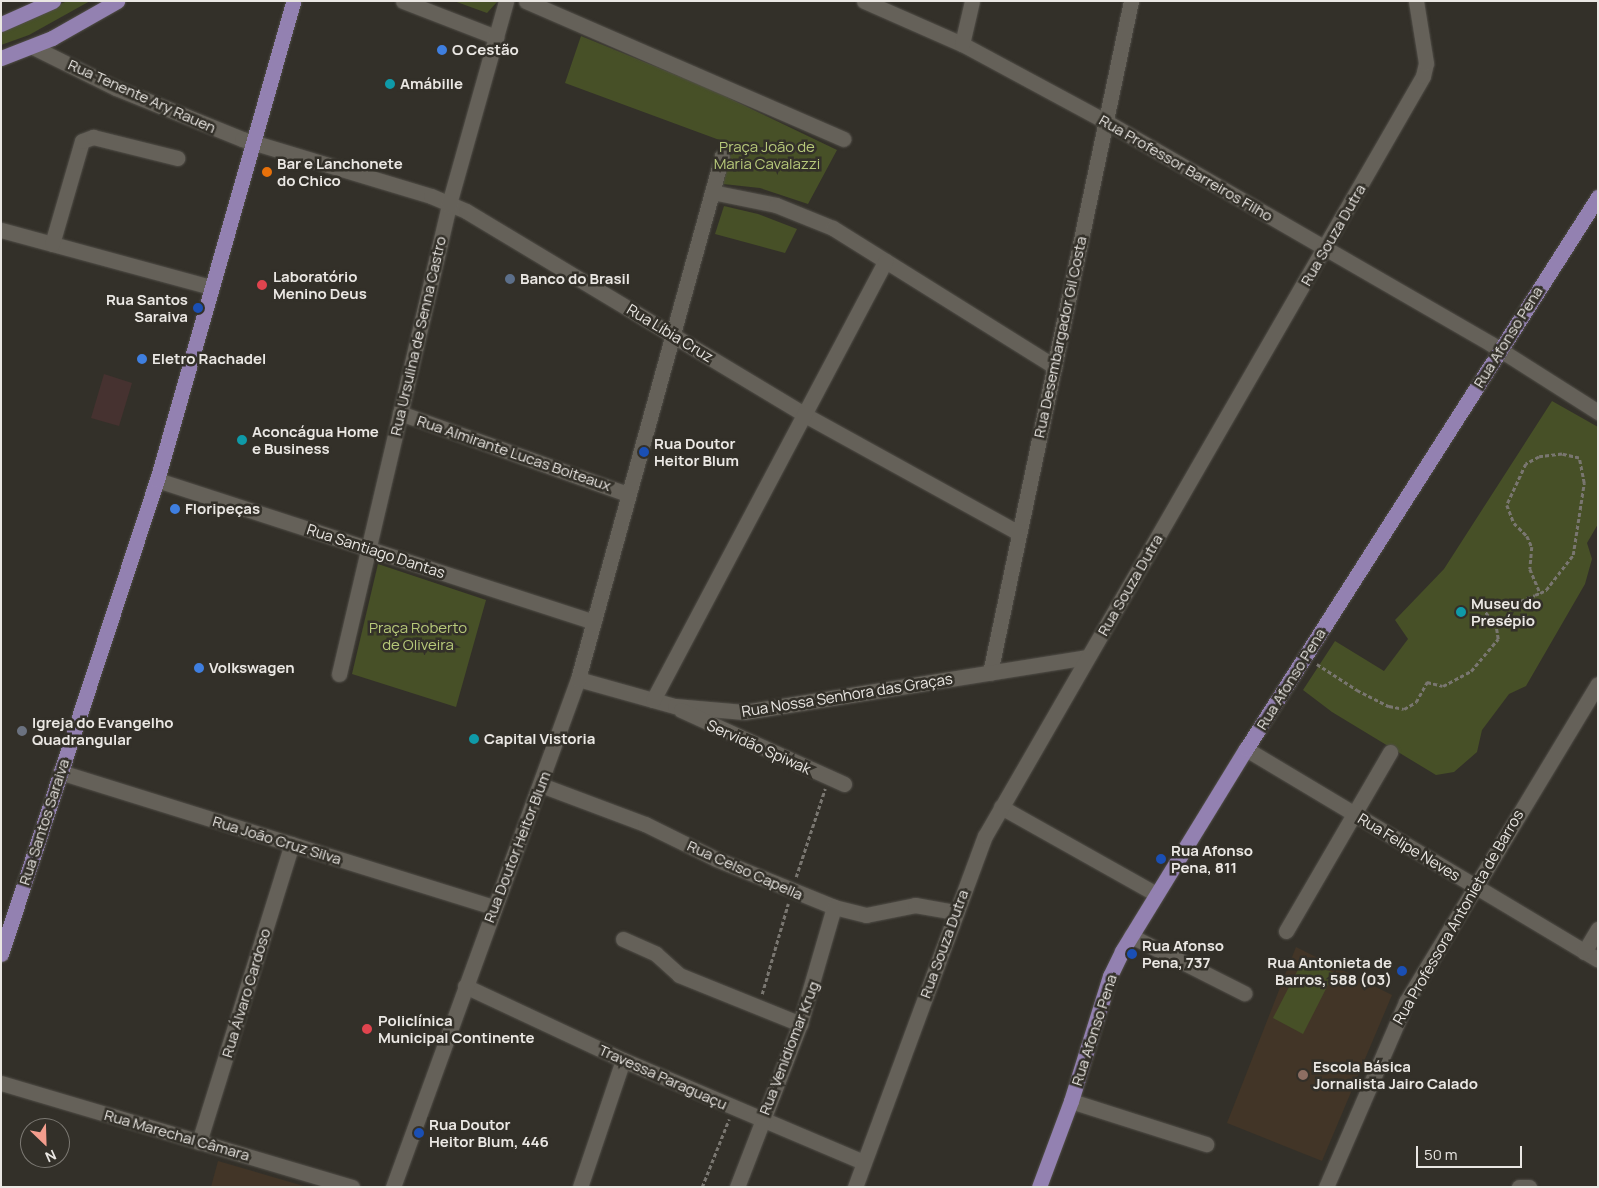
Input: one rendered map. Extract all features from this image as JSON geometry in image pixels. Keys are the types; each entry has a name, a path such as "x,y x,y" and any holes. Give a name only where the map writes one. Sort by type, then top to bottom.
{"main road":[{"path":"1,24 53,1"},
{"path":"1,58 33,47 117,1"},
{"name":"Rua Santos Saraiva","path":"1,954 157,480 293,1"},
{"name":"Rua Afonso Pena","path":"1039,1187 1071,1102 1110,976 1131,936 1246,749 1598,197"}],"street":[{"path":"403,1 496,37"},
{"name":"Rua Ursulina de Senna Castro","path":"339,674 449,204 506,1"},
{"path":"526,1 843,139"},
{"name":"Rua Professor Barreiros Filho","path":"864,1 962,44 1105,121 1500,351 1598,412"},
{"path":"962,44 972,1"},
{"name":"Rua Desembargador Gil Costa","path":"990,673 1131,1"},
{"name":"Rua Souza Dutra","path":"855,1187 974,861 1001,807 1423,76 1426,63 1416,1"},
{"name":"Rua Tenente Ary Rauen","path":"33,47 116,88 252,142"},
{"path":"52,244 82,141 93,137 177,158"},
{"name":"Rua Líbia Cruz","path":"252,142 449,204 496,228 805,414 1019,533"},
{"name":"Rua Doutor Heitor Blum","path":"393,1187 494,907 541,785 578,679 671,333 722,156"},
{"path":"712,192 776,205 809,216 1054,366"},
{"path":"1,230 211,287"},
{"path":"653,700 885,261"},
{"name":"Rua Almirante Lucas Boiteaux","path":"400,413 628,494"},
{"name":"Rua Santiago Dantas","path":"157,480 594,622"},
{"name":"Rua Nossa Senhora das Graças","path":"578,679 675,706 744,712 1088,657"},
{"name":"Rua Professora Antonieta de Barros","path":"1326,1187 1391,1031 1474,886 1598,684"},
{"name":"Servidão Spiwak","path":"675,706 703,722 844,784"},
{"name":"Rua Felipe Neves","path":"1246,749 1598,960"},
{"path":"1286,931 1390,752"},
{"name":"Rua João Cruz Silva","path":"60,772 494,907"},
{"name":"Rua Celso Capella","path":"541,785 645,824 792,891 834,908 866,915 916,905 955,912"},
{"path":"1001,807 1156,894"},
{"name":"Rua Álvaro Cardoso","path":"200,1142 292,844"},
{"name":"Rua Venidiomar Krug","path":"737,1187 800,1024 834,908"},
{"path":"1584,952 1598,929"},
{"path":"1131,936 1244,993"},
{"path":"623,939 656,954 679,975 800,1024"},
{"name":"Travessa Paraguaçu","path":"465,986 733,1109 863,1162"},
{"path":"580,1187 623,1060"},
{"name":"Rua Marechal Câmara","path":"1,1083 352,1187"},
{"path":"1071,1102 1206,1144"},
{"path":"1518,1187 1529,1187"}],"path":[{"path":"1314,661 1357,690 1388,706 1404,709 1416,702 1427,682 1443,686 1471,672 1498,639 1496,626 1482,608 1482,602 1500,605 1540,593 1554,581 1573,554 1582,506 1584,483 1579,458 1562,454 1539,457 1526,464 1507,504 1514,524 1527,536 1532,547 1530,569 1540,593"},
{"path":"797,874 829,777"},
{"path":"758,1008 792,891"},
{"path":"702,1187 733,1109"}],"shaded area":[{"path":"104,374 132,383 119,426 91,418"},
{"name":"Escola Básica Jornalista Jairo Calado","path":"1296,947 1392,995 1322,1161 1227,1123"},
{"path":"218,1161 307,1187 211,1187"}],"green space":[{"path":"67,1 90,1 29,35 1,45 1,32"},
{"path":"454,1 498,1 487,13"},
{"name":"Praça João de Maria Cavalazzi","path":"581,36 708,88 837,150 808,204 760,188 723,184 733,145 565,83"},
{"path":"724,206 758,214 797,229 785,253 715,234"},
{"path":"1552,401 1598,427 1598,524 1587,543 1592,559 1585,584 1526,686 1509,694 1482,730 1477,752 1454,772 1436,775 1332,712 1303,690 1335,641 1384,671 1408,639 1395,620 1444,569"},
{"name":"Praça Roberto de Oliveira","path":"378,564 486,600 456,707 352,674"},
{"path":"1304,958 1334,973 1303,1034 1273,1018"}],"place":[{"name":"O Cestão","path":"442,50"},
{"name":"Amábille","path":"390,84"},
{"name":"Bar e Lanchonete do Chico","path":"267,172"},
{"name":"Banco do Brasil","path":"510,279"},
{"name":"Laboratório Menino Deus","path":"262,285"},
{"name":"Rua Santos Saraiva","path":"198,308"},
{"name":"Eletro Rachadel","path":"142,359"},
{"name":"Aconcágua Home e Business","path":"242,440"},
{"name":"Rua Doutor Heitor Blum","path":"644,452"},
{"name":"Floripeças","path":"175,509"},
{"name":"Museu do Presépio","path":"1461,612"},
{"name":"Volkswagen","path":"199,668"},
{"name":"Igreja do Evangelho Quadrangular","path":"22,731"},
{"name":"Capital Vistoria","path":"474,739"},
{"name":"Rua Afonso Pena, 811","path":"1161,859"},
{"name":"Rua Afonso Pena, 737","path":"1132,954"},
{"name":"Rua Antonieta de Barros, 588 (03)","path":"1402,971"},
{"name":"Policlínica Municipal Continente","path":"367,1029"},
{"name":"Escola Básica Jornalista Jairo Calado","path":"1303,1075"},
{"name":"Rua Doutor Heitor Blum, 446","path":"419,1133"}]}
